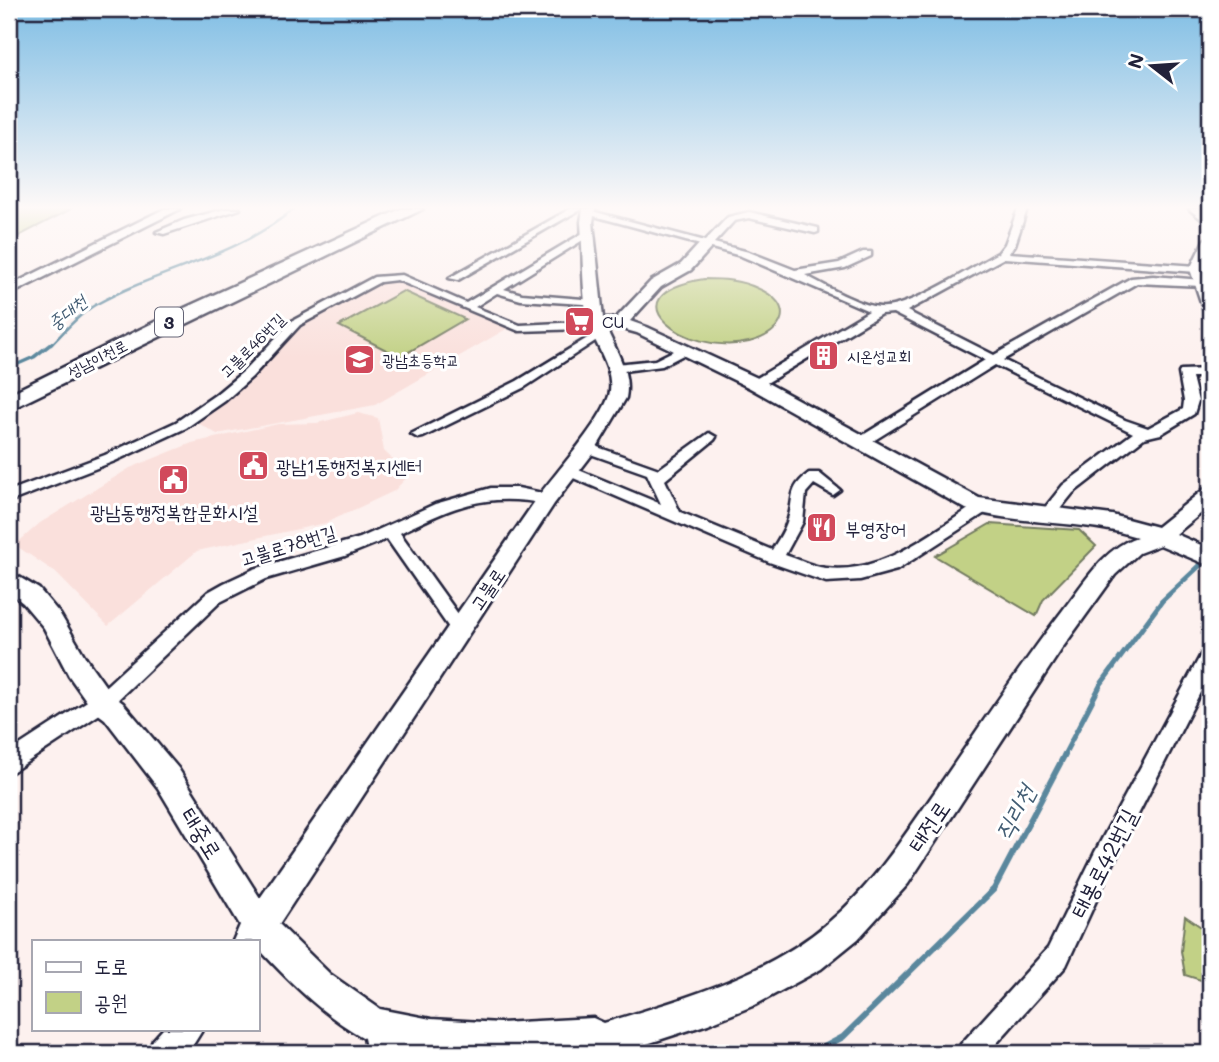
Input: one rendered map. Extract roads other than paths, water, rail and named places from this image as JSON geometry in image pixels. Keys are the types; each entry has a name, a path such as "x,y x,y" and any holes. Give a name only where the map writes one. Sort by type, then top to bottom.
{"highway":[{"name":"성남이천로","path":"9,391 297,259"},
{"name":"성남이천로","path":"9,403 299,259"}],"street":[{"path":"9,291 74,259"},
{"path":"454,278 493,259"},
{"path":"467,307 496,290 531,259"},
{"name":"고불로","path":"254,934 547,499 587,448 617,398 620,389 616,368 597,320 588,259"},
{"path":"620,324 656,284 686,267 694,259"},
{"path":"757,259 794,273 831,293 878,311"},
{"path":"794,273 843,266 861,259"},
{"path":"756,384 878,311 903,309 995,259"},
{"path":"1043,259 1129,266 1205,280"},
{"path":"1208,259 1205,280 1210,308"},
{"name":"고불로46번길","path":"9,496 110,458 181,425 258,365 296,323 378,279 398,277 519,328 583,326 597,320"},
{"path":"860,443 993,360 1135,280 1205,280"},
{"path":"496,290 597,320 642,330 756,384 955,496 983,507 1100,520 1165,538 1210,558"},
{"path":"893,309 1120,423 1147,433"},
{"path":"418,434 520,384 597,320"},
{"path":"616,368 658,363 683,350"},
{"path":"1047,515 1069,489 1139,435 1156,431 1189,411 1191,401 1185,373 1210,373"},
{"path":"658,478 709,437"},
{"path":"587,448 646,466 658,478 674,515"},
{"path":"569,471 775,558 826,575 876,570 891,565 983,507"},
{"path":"775,558 794,526 797,516 796,494 802,486 814,477 833,490"},
{"name":"고불로78번길","path":"9,764 102,702 214,597 233,584 277,566 338,552 448,503 513,491 547,499"},
{"name":"태전로","path":"565,1053 683,1016 761,985 837,937 897,873 1080,602 1107,569 1131,547 1165,538 1210,495"},
{"path":"390,531 460,631"},
{"name":"태중로","path":"9,580 31,596 52,621 78,668 102,702 114,711 168,778 254,934 351,1012 381,1040 425,1053"},
{"name":"태봉로42번길","path":"970,1053 1057,957 1103,860 1210,655"},
{"path":"166,1053 184,1030"},
{"path":"381,1040 431,1037 500,1041 620,1034"}],"waterway":[{"name":"중대천","path":"51,345 77,318 95,305 203,259"},
{"name":"중대천","path":"9,368 34,357 52,343"},
{"name":"직리천","path":"1064,755 1101,684 1162,601 1210,556"},
{"name":"직리천","path":"813,1053 843,1037 994,889 1065,754"}],"place":[{"name":"CU","path":"579,321"},
{"name":"시온성교회","path":"824,355"},
{"name":"광남초등학교","path":"359,359"},
{"name":"광남1동행정복지센터","path":"253,465"},
{"name":"광남동행정복합문화시설","path":"174,480"},
{"name":"부영장어","path":"822,528"}]}
